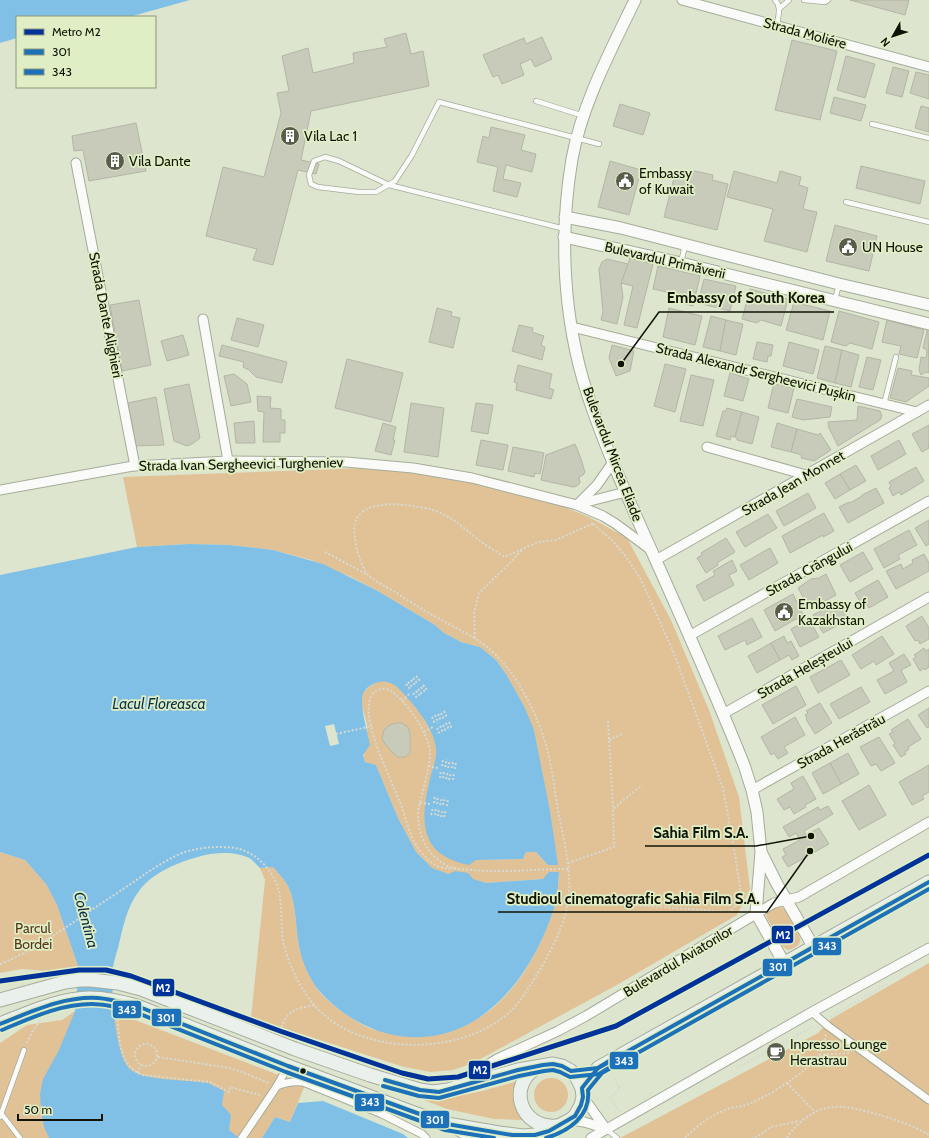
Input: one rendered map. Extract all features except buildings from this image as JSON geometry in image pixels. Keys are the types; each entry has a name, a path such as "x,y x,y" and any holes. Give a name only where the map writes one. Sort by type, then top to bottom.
{"main road":[{"path":"571,1071 598,1068 929,882"},
{"path":"0,1000 65,982 80,980 118,983 141,989 370,1075 413,1088 433,1092 448,1090 518,1070 553,1064 562,1066 571,1071 576,1076 582,1092"},
{"path":"0,1024 31,1012 71,1000 90,998 138,1006 288,1066 446,1124 523,1136 549,1131 565,1123 578,1111 582,1092 598,1068"},
{"path":"0,1032 31,1012"},
{"path":"543,1065 532,1070 524,1080 520,1091 521,1104 527,1115 536,1123 548,1126 565,1123"}],"street":[{"name":"Bulevardul Mircea Eliade","path":"635,0 596,84 584,116 572,158 565,217 566,271 572,327 587,392 613,462 723,714 744,765 752,790 757,812 761,852 756,913"},
{"name":"Strada Moliére","path":"682,0 929,67"},
{"name":"Strada Dante Alighieri","path":"76,163 136,466"},
{"name":"Bulevardul Primăverii","path":"565,217 621,228 839,284 929,305"},
{"name":"Bulevardul Primăverii","path":"565,233 929,324"},
{"path":"202,319 228,461"},
{"name":"Strada Alexandr Sergheevici Pușkin","path":"572,327 917,412"},
{"name":"Strada Jean Monnet","path":"656,560 929,405"},
{"path":"706,447 806,475"},
{"name":"Strada Ivan Sergheevici Turgheniev","path":"0,490 136,466 228,461 346,462 413,468 472,478 577,505 602,516 626,530 651,550"},
{"path":"577,505 596,485 613,462"},
{"name":"Strada Ivan Sergheevici Turgheniev","path":"577,505 626,492"},
{"name":"Strada Crângului","path":"689,636 929,501"},
{"name":"Strada Heleșteului","path":"723,714 929,597"},
{"name":"Strada Herăstrău","path":"752,790 929,691"},
{"name":"Bulevardul Aviatorilor","path":"448,1090 497,1060 586,1016 756,913 774,903 785,899 799,897 929,822"},
{"name":"Bulevardul Mircea Eliade","path":"761,852 785,899 813,946"},
{"path":"756,913 784,963"},
{"path":"591,1138 812,1012 929,948"},
{"path":"812,1012 828,1026 929,1100"},
{"path":"242,1138 270,1098 288,1066"},
{"path":"277,1086 290,1082 303,1082 382,1114 422,1134 426,1138"},
{"path":"582,1092 606,1129"},
{"path":"565,1123 584,1122 606,1129"},
{"path":"446,1124 470,1138"}],"lane":[{"path":"775,0 780,8 777,25"},
{"path":"780,8 790,0"},
{"path":"804,0 816,2 825,2 828,0"},
{"path":"536,101 584,116"},
{"path":"565,233 389,184 339,161 325,157 314,161 309,175 311,184 318,187 359,192 376,192 389,184 395,180 412,155 438,102 599,144"},
{"path":"872,124 929,138"},
{"path":"846,202 929,222"},
{"path":"681,263 685,245"},
{"path":"835,300 839,284"},
{"path":"884,404 896,357"},
{"path":"20,1138 1,1115 24,1050"},
{"path":"606,1129 617,1138"}],"path":[{"path":"366,574 356,545 354,527 358,516 371,506 391,504 434,510 454,520 488,547 506,557 538,542 556,540 593,524 602,516"},
{"path":"569,896 634,905 730,912 741,894 723,788 673,651 640,578 612,540 593,524"},
{"path":"474,638 474,614 479,593 510,564 524,548"},
{"path":"0,964 39,945 160,864 185,852 210,847 240,849 252,854 261,861 276,882 280,895 284,943 291,965 302,987 314,1005 337,1024 366,1038 397,1044 425,1045 460,1039 489,1026 512,1010 532,983 546,959 567,910 569,896 568,863 549,756 540,726 514,678 499,658 474,638 366,574 325,552"},
{"path":"416,676 421,682"},
{"path":"416,686 412,679 418,684"},
{"path":"406,684 412,689 408,682"},
{"path":"416,691 422,696 420,688 427,692 423,685"},
{"path":"455,868 446,869 436,866 421,852 410,832 401,805 379,752 372,726 369,706 370,698 375,692 382,688 388,689 402,701 419,723 427,740 430,753 417,820 419,831 424,843 438,859 445,865 469,870 523,871 568,869"},
{"path":"413,693 418,699"},
{"path":"402,701 410,694"},
{"path":"438,723 440,713 446,719 444,711"},
{"path":"435,715 438,723"},
{"path":"432,717 438,723"},
{"path":"449,722 452,729"},
{"path":"568,863 614,847 608,722"},
{"path":"443,725 448,731 446,723"},
{"path":"336,734 372,726"},
{"path":"424,732 433,727"},
{"path":"439,727 442,734"},
{"path":"609,740 622,734"},
{"path":"442,766 443,759"},
{"path":"445,767 450,760 450,768"},
{"path":"455,769 456,761"},
{"path":"428,766 438,768"},
{"path":"441,770 443,778 446,771"},
{"path":"451,780 452,772"},
{"path":"613,809 642,785"},
{"path":"434,803 437,796 442,805"},
{"path":"442,805 445,798 442,805"},
{"path":"420,803 430,804"},
{"path":"431,815 433,807"},
{"path":"439,816 439,808 439,816"},
{"path":"439,816 446,810"},
{"path":"741,894 751,893"},
{"path":"277,1041 285,1018 291,1012 314,1005"},
{"path":"116,1016 123,1054 129,1067 137,1073 143,1075 210,1082 229,1092 230,1087 270,1098"},
{"path":"24,1050 32,1032 40,1020 44,1018"},
{"path":"685,1138 698,1126 728,1108 745,1105 757,1100 787,1083 801,1073 819,1055 823,1048 828,1026"},
{"path":"142,1044 153,1045 157,1051 158,1057 156,1061 150,1066 141,1065 136,1059 135,1052 137,1048 142,1044"},
{"path":"819,1055 864,1052"},
{"path":"158,1057 230,1068 277,1086"},
{"path":"137,1073 141,1065"},
{"path":"614,1079 620,1089 610,1098 622,1115"},
{"path":"787,1083 815,1112"},
{"path":"755,1138 771,1127 800,1121 815,1112 829,1108 843,1107 889,1118 929,1135"},
{"path":"787,1138 800,1121"}],"green space":[{"path":"363,468 425,473 481,484 552,502 589,517 627,538 671,620 709,710 739,797 750,889 737,915 615,986 473,1063 453,1070 431,1072 404,1067 251,1018 265,880 260,868 273,867 288,886 293,901 299,946 314,984 322,995 362,1025 375,1030 438,1033 452,1031 482,1016 510,991 532,958 549,923 555,905 559,872 543,879 486,883 431,868 416,852 406,834 376,765 365,762 364,749 367,726 362,704 362,696 369,687 375,683 388,681 398,687 412,702 425,721 436,745 435,765 426,799 476,860 523,859 526,852 536,852 548,865 551,825 550,811 524,706 506,674 496,660 480,647 461,642 376,590 351,577 311,560 273,550 230,545 189,544 137,547 123,477"},
{"name":"Parcul Bordei","path":"0,852 25,860 46,884 57,905 79,969 48,971 22,969 0,973"},
{"path":"780,906 785,910 800,938 800,943 797,946 788,950 783,947 766,916 772,909"},
{"path":"929,963 929,1138 620,1138 818,1033 831,1019"},
{"path":"75,1011 114,1012 305,1085 290,1122 275,1117 262,1138 0,1138 0,1043 27,1025 62,1020"},
{"path":"548,1078 554,1078 558,1079 565,1085 568,1095 567,1102 561,1109 554,1112 548,1112 544,1111 537,1105 534,1098 534,1092 535,1088 541,1081"},
{"path":"518,1081 524,1120 494,1119 447,1109 411,1095 433,1097 457,1096"}],"water":[{"path":"0,0 190,0 133,16 16,16 16,38 0,43"},
{"name":"Lacul Floreasca","path":"189,544 230,545 273,550 323,564 376,590 461,642 480,647 496,660 506,674 524,706 534,730 550,811 558,865 548,865 536,852 526,852 523,859 476,860 469,865 452,860 440,853 431,843 426,832 424,820 427,791 436,755 436,747 433,736 425,721 411,702 391,683 374,683 367,688 363,694 362,704 370,745 363,755 365,762 376,765 398,818 416,852 432,868 449,874 455,871 468,873 473,879 486,883 543,879 549,872 559,872 556,901 545,932 532,959 515,983 496,1004 474,1021 448,1033 420,1037 389,1034 362,1024 329,1001 318,989 307,972 300,952 291,893 283,878 273,867 260,868 251,859 233,853 207,855 193,858 175,865 159,873 145,884 131,904 126,918 113,968 113,1006 117,1037 125,1062 131,1070 144,1076 154,1078 208,1083 224,1091 222,1105 231,1115 229,1130 238,1137 49,1138 44,1127 40,1094 43,1079 59,1050 75,1011 79,969 57,905 46,884 25,860 0,852 0,575 137,547"},
{"path":"323,1101 403,1134 408,1138 262,1138 275,1117 290,1122 298,1103"}],"pier":[{"path":"334,724 339,744 330,746 325,726"}],"metro line":[{"name":"M2","path":"0,981 79,970 106,970 131,976 280,1031 402,1073 428,1079 458,1077 616,1026 929,855"}],"transit line":[{"name":"301","path":"0,1024 60,1002 85,998 113,1000 137,1006 288,1066 447,1124 512,1135 535,1135 549,1131 575,1116 581,1105 583,1097 582,1088 598,1068 929,882"},
{"name":"343","path":"546,1138 563,1131 577,1121 586,1107 588,1090 602,1073 929,889"},
{"name":"343","path":"2,1030 46,1012 69,1006 92,1004 114,1006 135,1012 286,1072 445,1130 494,1138"},
{"name":"301","path":"385,1080 420,1090 439,1092 518,1070 543,1065 553,1064 562,1066 571,1071 598,1068 619,1055"},
{"name":"343","path":"383,1086 419,1096 439,1098 519,1076 544,1071 553,1070 570,1077 599,1074 622,1060"}],"place":[{"name":"Vila Lac 1","path":"290,136"},
{"name":"Vila Dante","path":"115,161"},
{"name":"Embassy of Kuwait","path":"625,181"},
{"name":"UN House","path":"848,247"},
{"name":"Embassy of South Korea","path":"621,364"},
{"name":"Embassy of Kazakhstan","path":"784,612"},
{"name":"Sahia Film S.A.","path":"811,836"},
{"name":"Studioul cinematografic Sahia Film S.A.","path":"810,851"},
{"name":"Inpresso Lounge Herastrau","path":"776,1052"}],"water label":[{"name":"Colentina","path":"86,920"}]}
